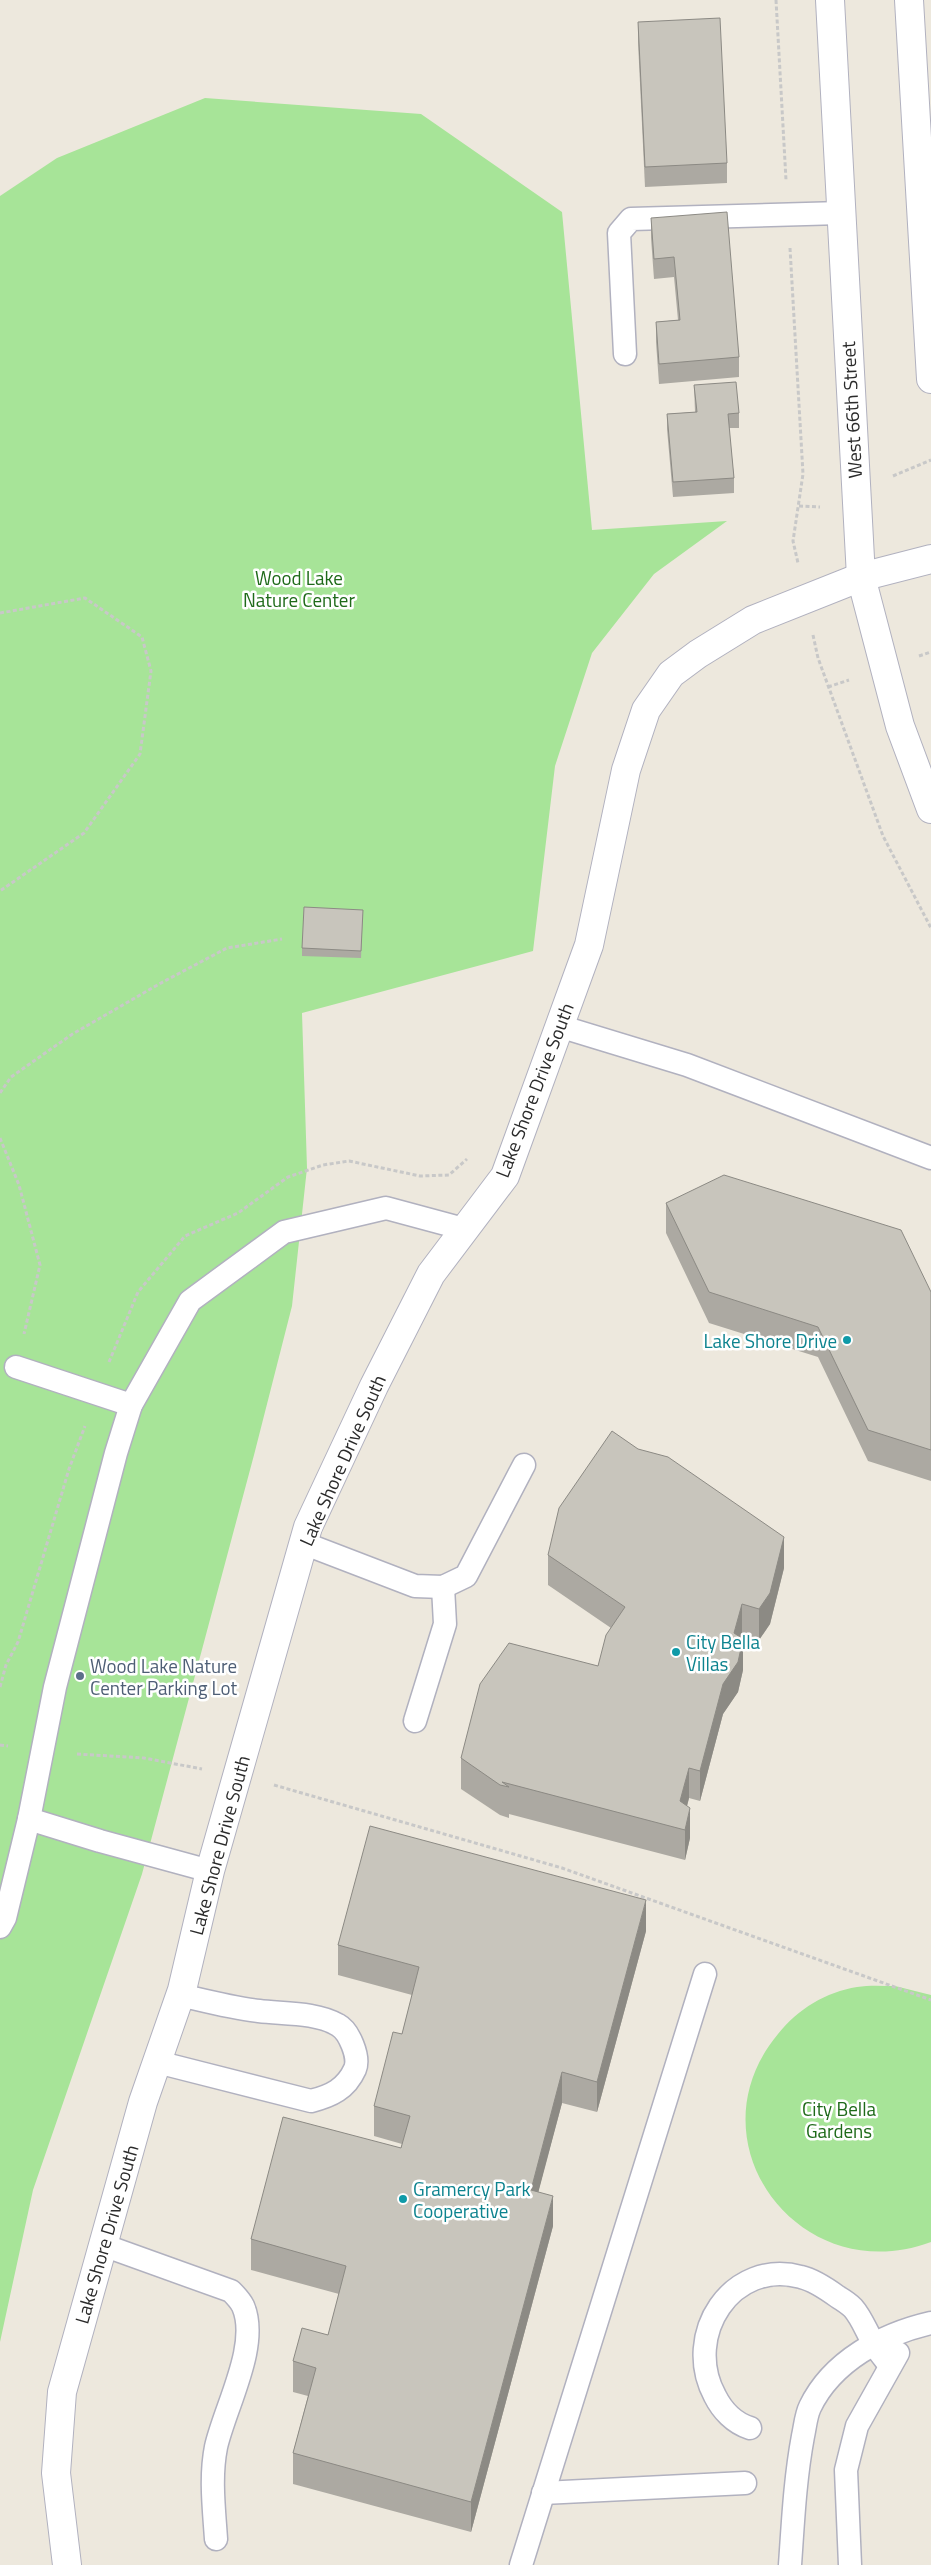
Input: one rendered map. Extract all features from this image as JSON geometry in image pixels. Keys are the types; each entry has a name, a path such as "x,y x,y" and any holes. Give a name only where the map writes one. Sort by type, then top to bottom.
{"street":[{"name":"West 66th Street","path":"830,0 861,577 900,726 931,809"},
{"path":"909,0 931,379"},
{"name":"Lake Shore Drive South","path":"67,2565 56,2473 62,2392 143,2102 180,1995 210,1870 308,1527 370,1394 431,1274 505,1176 589,945 626,770 646,710 670,674 753,620 861,577 931,559"}],"lane":[{"path":"625,354 619,233 631,219 788,213 841,213"},
{"path":"559,1026 687,1065 931,1158"},
{"path":"0,1928 29,1819 55,1687 116,1453 131,1405 190,1301 284,1232 386,1208 464,1229"},
{"path":"16,1367 131,1405"},
{"path":"303,1544 415,1586 443,1587 466,1576 524,1466"},
{"path":"415,1721 446,1624 443,1587"},
{"path":"29,1819 100,1841 210,1870"},
{"path":"521,2565 705,1974"},
{"path":"158,2062 311,2101 333,2095 349,2081 356,2066 352,2045 348,2038 340,2026 326,2019 257,2011 180,1995"},
{"path":"103,2245 231,2290 242,2305 247,2325 245,2354 223,2422 214,2466 216,2539"},
{"path":"750,2428 739,2425 719,2404 710,2386 704,2366 706,2334 722,2304 734,2292 763,2277 786,2275 802,2277 828,2289 854,2308 874,2345 890,2366"},
{"path":"790,2565 797,2468 809,2408 831,2374 854,2355 930,2323"},
{"path":"850,2565 846,2470 857,2426 899,2351 930,2323"},
{"path":"543,2493 745,2483"}],"path":[{"path":"776,0 803,474 793,541"},
{"path":"0,613 85,598 142,637 151,671 140,754 84,833 0,891"},
{"path":"818,658 883,836 931,928"},
{"path":"0,1093 11,1077 71,1035 159,984 226,948 282,939"},
{"path":"0,1138 19,1185 40,1265 16,1367"},
{"path":"83,1755 144,1758 237,1774 562,1868 931,2000"}],"green space":[{"name":"Wood Lake Nature Center","path":"205,98 421,114 562,212 592,530 727,521 654,574 592,653 555,766 533,951 302,1013 307,1168 292,1306 142,1874 33,2190 0,2342 0,196 57,158"},
{"name":"City Bella Gardens","path":"866,1986 895,1986 931,1995 931,2242 883,2252 839,2245 801,2226 772,2197 752,2160 746,2119 753,2076 778,2034 794,2017 824,1997 846,1989"}],"building":[{"path":"720,18 727,163 645,167 638,22"},
{"path":"727,212 739,357 659,364 656,322 680,320 674,257 654,259 651,218"},
{"path":"736,382 739,413 728,414 734,478 673,482 667,414 697,412 694,385"},
{"path":"304,907 363,910 361,951 302,948"},
{"name":"Lake Shore Drive","path":"724,1175 901,1230 931,1292 931,1450 868,1430 818,1327 709,1292 666,1203"},
{"name":"City Bella Villas","path":"612,1431 638,1449 668,1457 784,1537 770,1593 759,1609 742,1604 734,1633 743,1639 738,1662 723,1684 700,1771 689,1768 680,1801 690,1808 685,1830 502,1782 509,1787 500,1785 461,1758 480,1684 509,1643 598,1666 606,1635 625,1607 548,1555 559,1508"},
{"name":"Gramercy Park Cooperative","path":"370,1826 646,1900 597,2082 562,2072 531,2190 553,2196 471,2502 293,2453 316,2368 293,2361 302,2328 328,2335 346,2266 251,2239 283,2117 401,2148 410,2116 374,2106 393,2032 402,2034 419,1967 338,1945"}],"place":[{"name":"Lake Shore Drive","path":"847,1340"},
{"name":"City Bella Villas","path":"676,1652"},
{"name":"Wood Lake Nature Center Parking Lot","path":"80,1676"},
{"name":"Gramercy Park Cooperative","path":"403,2199"}]}
